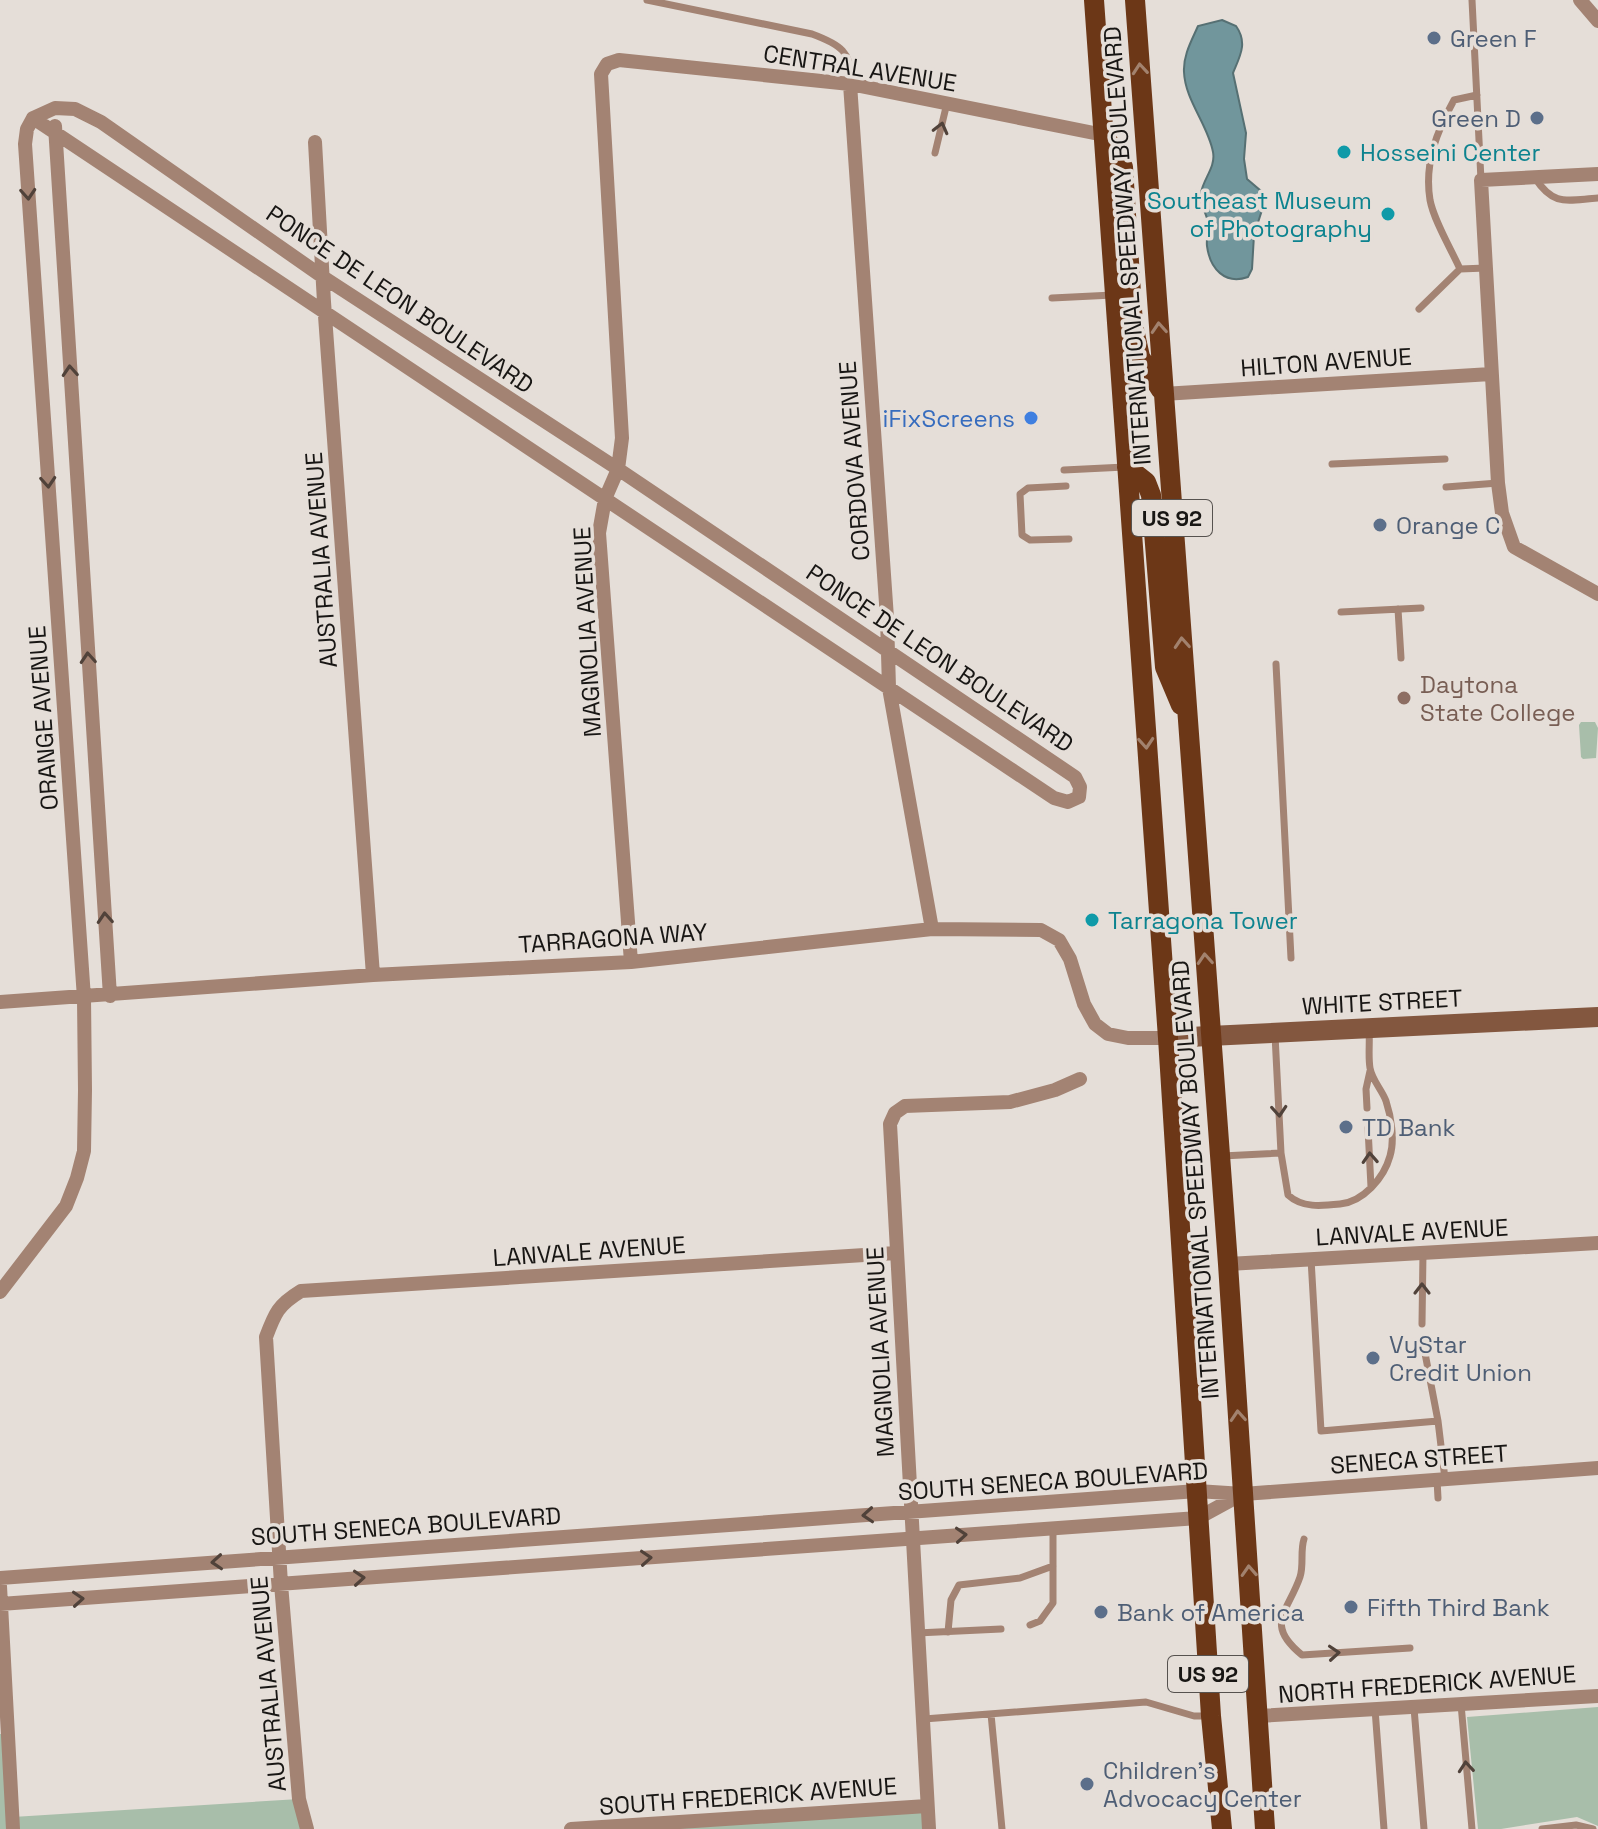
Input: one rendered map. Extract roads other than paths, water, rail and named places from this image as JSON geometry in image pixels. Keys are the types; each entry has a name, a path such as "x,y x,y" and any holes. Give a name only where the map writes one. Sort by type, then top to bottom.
{"main road":[{"name":"INTERNATIONAL SPEEDWAY BOULEVARD","path":"1094,0 1168,1038 1211,1716 1222,1829"},
{"name":"INTERNATIONAL SPEEDWAY BOULEVARD","path":"1135,0 1228,1264 1265,1829"},
{"path":"1104,135 1123,167 1133,325 1140,357 1163,394"},
{"path":"1127,467 1146,482 1151,495 1165,667 1187,715"}],"street":[{"path":"1580,0 1598,21"},
{"name":"CENTRAL AVENUE","path":"607,64 619,60 850,84 1104,135"},
{"name":"MAGNOLIA AVENUE","path":"607,64 601,74 622,438 618,469 605,499 599,533 631,962"},
{"name":"CORDOVA AVENUE","path":"850,84 889,688 932,929"},
{"path":"33,118 55,108"},
{"name":"PONCE DE LEON BOULEVARD","path":"33,118 1054,798 1068,802 1079,797 1080,787 1068,771 888,649 323,277 101,122 75,109 55,108"},
{"name":"ORANGE AVENUE","path":"55,108 54,133 110,996"},
{"name":"ORANGE AVENUE","path":"0,1292 66,1206 84,1151 84,998 25,144 27,129 33,118"},
{"name":"AUSTRALIA AVENUE","path":"315,142 373,975"},
{"path":"1598,174 1481,180 1502,513 1514,547 1598,594"},
{"name":"HILTON AVENUE","path":"1163,394 1491,374"},
{"path":"43,402 72,401"},
{"path":"55,583 83,580"},
{"path":"68,773 96,771"},
{"name":"TARRAGONA WAY","path":"0,1002 373,975 631,962 932,929 1041,930 1059,940 1070,959 1084,1004 1095,1024 1108,1034 1128,1038 1168,1038"},
{"name":"WHITE STREET","path":"1168,1038 1598,1017"},
{"name":"MAGNOLIA AVENUE","path":"929,1829 890,1124 895,1113 905,1106 1010,1102 1055,1090 1080,1079"},
{"name":"LANVALE AVENUE","path":"1228,1264 1598,1243"},
{"name":"LANVALE AVENUE","path":"286,1300 301,1291 896,1253"},
{"name":"AUSTRALIA AVENUE","path":"286,1300 276,1311 266,1337 281,1584 299,1799 307,1829"},
{"name":"SENECA STREET","path":"1243,1494 1598,1468"},
{"name":"SOUTH SENECA BOULEVARD","path":"0,1578 1197,1491 1243,1494"},
{"name":"SOUTH SENECA BOULEVARD","path":"1,1604 1198,1518 1243,1494"},
{"path":"1052,1502 1053,1528"},
{"path":"598,1535 602,1561"},
{"path":"0,1586 13,1829"},
{"name":"NORTH FREDERICK AVENUE","path":"1258,1716 1598,1696"},
{"name":"SOUTH FREDERICK AVENUE","path":"571,1829 927,1806"}],"lane":[{"path":"647,0 812,34 832,41 846,54 852,66 850,84"},
{"path":"1472,0 1481,180"},
{"path":"1460,269 1430,201 1430,164 1434,140 1454,100 1477,95"},
{"path":"935,153 947,103"},
{"path":"1535,178 1544,193 1558,201 1598,198"},
{"path":"1419,309 1460,269 1486,268"},
{"path":"1052,298 1115,294"},
{"path":"1332,464 1445,459"},
{"path":"1064,470 1127,467"},
{"path":"1446,487 1498,483"},
{"path":"1066,486 1028,488 1020,494 1022,535 1030,540 1069,539"},
{"path":"1341,612 1421,608"},
{"path":"1398,609 1401,658"},
{"path":"1276,664 1291,958"},
{"path":"1367,1108 1369,1029"},
{"path":"1275,1033 1281,1153 1288,1195 1297,1204 1345,1204 1359,1198 1385,1169 1392,1146 1385,1099 1370,1070"},
{"path":"1368,1128 1371,1187"},
{"path":"1220,1156 1281,1153"},
{"path":"1422,1324 1423,1253"},
{"path":"1311,1259 1321,1431 1438,1421"},
{"path":"1424,1348 1438,1421 1441,1480 1438,1498"},
{"path":"1030,1625 1040,1621 1053,1603 1053,1528"},
{"path":"1304,1539 1300,1551 1301,1574 1281,1617 1286,1642 1302,1655 1410,1648"},
{"path":"948,1632 951,1600 959,1585 1020,1578 1053,1566"},
{"path":"917,1633 1001,1629"},
{"path":"923,1719 1146,1702 1194,1716 1211,1716"},
{"path":"1461,1704 1472,1829"},
{"path":"1414,1708 1424,1829"},
{"path":"1375,1709 1384,1829"},
{"path":"991,1714 1002,1829"},
{"path":"1542,1829 1576,1825 1593,1829"}],"water":[{"path":"1222,20 1236,26 1242,38 1242,50 1233,73 1246,133 1244,159 1247,179 1261,191 1259,202 1262,210 1254,235 1252,269 1248,277 1240,279 1226,277 1211,262 1207,243 1208,222 1201,197 1213,163 1213,152 1188,93 1184,72 1186,54 1198,26"}],"place":[{"name":"Green F","path":"1434,38"},
{"name":"Green D","path":"1537,118"},
{"name":"Hosseini Center","path":"1344,152"},
{"name":"Southeast Museum of Photography","path":"1388,214"},
{"name":"iFixScreens","path":"1031,418"},
{"name":"Orange C","path":"1380,525"},
{"name":"Daytona State College","path":"1404,698"},
{"name":"Tarragona Tower","path":"1092,920"},
{"name":"TD Bank","path":"1346,1127"},
{"name":"VyStar Credit Union","path":"1373,1358"},
{"name":"Fifth Third Bank","path":"1351,1607"},
{"name":"Bank of America","path":"1101,1612"},
{"name":"Children's Advocacy Center","path":"1087,1784"}]}
